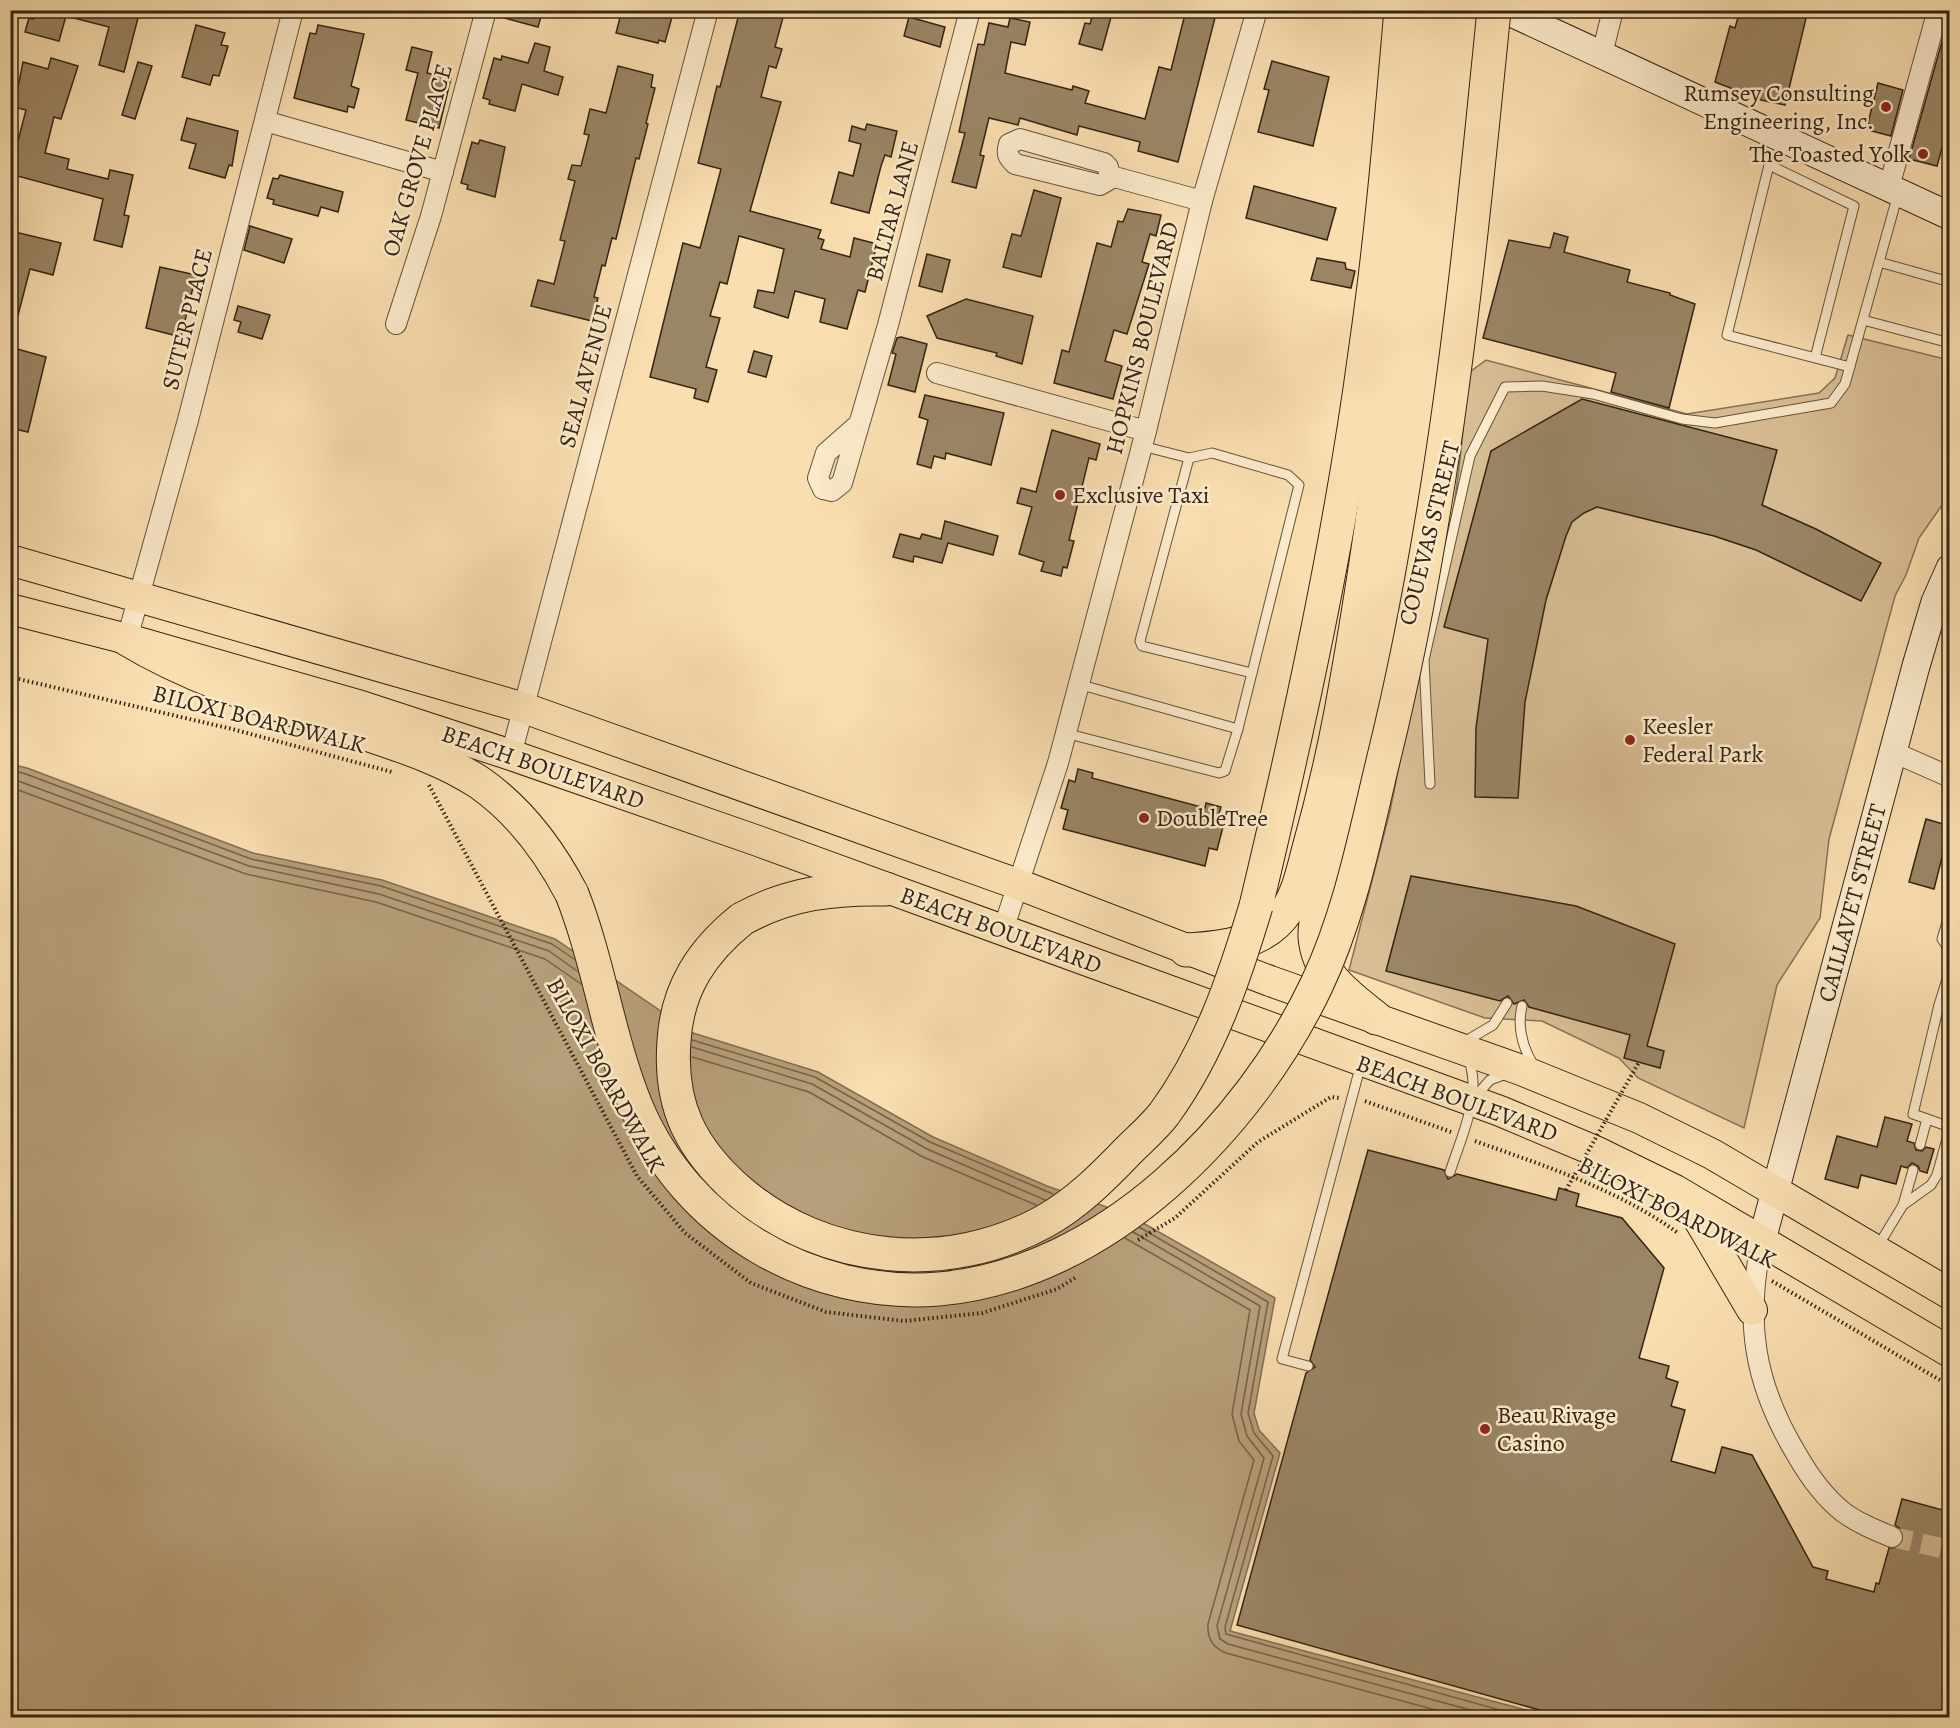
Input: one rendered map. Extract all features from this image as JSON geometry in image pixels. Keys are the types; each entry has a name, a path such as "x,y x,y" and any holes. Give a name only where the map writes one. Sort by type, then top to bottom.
{"highway":[{"path":"886,889 839,889 801,894 772,904 742,919 713,945 700,962 681,997 672,1063 677,1103 685,1124 709,1161 745,1195 789,1226 841,1245 896,1255 950,1253 1001,1240 1046,1220 1082,1195 1164,1115 1214,1029 1236,974 1256,906 1294,739 1332,553 1366,347 1401,10"},
{"path":"1376,1018 1346,994 1326,972 1316,946 1316,926 1336,850 1373,674 1395,553 1412,335 1430,10"},
{"path":"1185,950 1232,945 1267,930 1287,910 1300,880 1329,773 1346,686 1373,519 1412,335 1462,10"},
{"path":"127,639 164,661 226,687 406,747 454,768 480,783 524,820 541,840 572,894 589,943 624,1071 649,1135 677,1176 713,1214 736,1233 787,1263 842,1282 871,1287 920,1290 974,1284 1040,1263 1069,1249 1119,1218 1176,1175 1232,1119 1283,1048 1319,980 1354,879 1401,688 1441,458 1464,305 1494,10"}],"main road":[{"path":"1505,10 1950,216"},
{"name":"BEACH BOULEVARD","path":"10,560 139,595 524,708 1020,885 1185,950 1534,1075 1680,1138 1950,1294"},
{"name":"CAILLAVET STREET","path":"1762,1240 1893,752 1929,624 1950,568"},
{"name":"BEACH BOULEVARD","path":"10,609 127,639 361,705 511,755 1003,930 1472,1101 1595,1151 1684,1196 1950,1352"},
{"path":"1684,1196 1752,1310"}],"street":[{"name":"SUTER PLACE","path":"127,639 293,10"},
{"name":"OAK GROVE PLACE","path":"396,324 443,172 486,10"},
{"name":"SEAL AVENUE","path":"511,755 708,10"},
{"name":"BALTAR LANE","path":"859,424 888,325 970,10"},
{"name":"HOPKINS BOULEVARD","path":"1003,930 1020,885 1065,733 1144,438 1202,201 1257,10"},
{"path":"1602,54 1613,10"},
{"name":"COUEVAS STREET","path":"1894,189 1938,10"},
{"path":"265,121 443,172"},
{"path":"1111,176 1202,201"},
{"path":"937,373 1144,438"},
{"path":"1893,752 1950,777"},
{"path":"1762,1240 1754,1274 1752,1310 1755,1341 1767,1397 1776,1422 1823,1494 1865,1526 1892,1537"}],"lane":[{"path":"1815,358 1854,206 1768,165 1726,335 1815,358 1850,367"},
{"name":"COUEVAS STREET","path":"1430,784 1424,660 1470,456 1505,387 1542,386 1593,394 1682,419 1715,423 1831,403 1845,384 1879,262 1894,189"},
{"path":"1879,262 1950,282"},
{"path":"1863,320 1950,343"},
{"path":"1065,733 1218,773 1226,771 1238,729 1299,485 1288,475 1212,453 1189,458 1144,438"},
{"path":"1189,458 1140,641 1142,645 1252,674"},
{"path":"1078,684 1238,729"},
{"path":"1950,912 1942,939 1950,951"},
{"path":"1903,1205 1930,1185 1937,1175 1950,1127 1913,1114 1950,969"},
{"path":"1450,1172 1472,1101 1472,1074 1457,1047 1484,1031 1499,1018 1507,1003"},
{"path":"1939,1005 1950,1008"},
{"path":"1472,1101 1490,1080 1534,1075 1519,1025 1522,1006"},
{"path":"1308,1366 1282,1359 1362,1062"},
{"path":"1920,1145 1926,1119"},
{"path":"1875,1251 1903,1205 1913,1170"}],"path":[{"name":"BILOXI BOARDWALK","path":"10,677 232,729 404,775"},
{"name":"BILOXI BOARDWALK","path":"427,781 637,1176 685,1233 751,1282 762,1287 826,1312 904,1321 982,1313 1057,1289 1077,1277"},
{"path":"1566,1190 1639,1062"},
{"name":"BILOXI BOARDWALK","path":"1136,1241 1175,1218 1258,1142 1331,1097 1362,1099 1595,1185 1655,1216 1680,1235"},
{"name":"BILOXI BOARDWALK","path":"1754,1274 1773,1282 1950,1386"}],"shaded area":[{"name":"Keesler Federal Park","path":"1848,335 1949,360 1949,495 1919,538 1906,575 1895,596 1829,839 1820,918 1777,985 1744,1128 1638,1078 1619,1058 1542,1021 1485,1018 1349,970 1390,811 1438,570 1451,521 1470,372 1486,360 1687,414 1819,393 1835,378"}],"water":[{"path":"10,764 27,768 253,853 382,880 555,939 693,1033 818,1072 933,1137 1047,1186 1129,1215 1275,1298 1254,1413 1259,1430 1280,1453 1230,1631 1552,1717 11,1717"}],"building":[{"path":"35,10 140,10 124,72 99,65 109,27 66,16 59,41 25,32 29,18 33,19"},
{"path":"498,10 543,10 538,27 497,16"},
{"path":"622,10 674,10 665,42 659,40 658,43 616,33"},
{"path":"740,10 785,10 775,47 782,49 776,68 769,66 761,97 781,102 750,211 821,230 818,238 824,240 821,249 850,257 854,238 877,244 865,292 858,290 847,329 820,322 825,299 795,291 788,318 754,307 758,290 774,293 784,249 739,236 727,284 720,282 710,316 720,318 706,367 717,370 708,402 694,398 696,389 650,377 683,243 700,248 721,169 698,163 717,86 720,87"},
{"path":"1094,10 1113,10 1102,50 1079,44 1085,23 1090,24"},
{"path":"1186,10 1217,10 1178,162 1138,151 1140,142 1079,126 1077,135 1020,118 1018,125 989,118 980,155 984,156 976,188 952,182 965,133 959,132 978,44 984,45 989,23 1008,27 1010,18 1030,22 1025,45 1011,42 1005,73 1072,90 1073,86 1089,91 1085,103 1145,119 1159,67 1171,70"},
{"path":"1740,10 1808,10 1785,105 1761,100 1715,82 1730,26 1735,28"},
{"path":"1950,13 1950,119 1937,166 1909,159"},
{"path":"909,17 945,27 940,47 904,36"},
{"path":"196,25 225,33 221,45 228,46 219,76 213,75 210,85 182,77"},
{"path":"318,25 364,34 351,86 359,89 354,108 348,106 347,112 294,98 310,33 316,34"},
{"path":"535,43 550,47 544,71 563,77 558,95 522,84 515,111 489,104 490,100 483,98 494,58 501,60 502,56 528,63"},
{"path":"412,47 432,52 427,73 451,78 439,128 406,120 418,73 406,70"},
{"path":"51,58 78,66 61,119 54,117 45,153 69,159 67,169 108,179 110,170 133,175 124,215 129,216 122,247 94,240 103,199 10,174 10,143 17,145 26,110 14,107 23,62 48,69"},
{"path":"1272,61 1329,77 1313,146 1258,132 1269,90 1264,89"},
{"path":"138,62 152,66 135,119 122,115"},
{"path":"618,66 653,75 651,87 655,88 639,159 636,158 616,239 612,238 605,266 602,265 594,297 598,298 592,321 531,306 538,280 554,284 565,241 560,240 575,181 568,179 572,165 581,166 589,135 584,134 590,109 606,113"},
{"name":"Rumsey Consulting Engineering, Inc.","path":"1878,83 1903,90 1891,136 1868,130"},
{"path":"187,118 238,131 232,166 229,165 225,178 189,168 196,144 181,140"},
{"path":"867,124 897,131 891,157 885,155 881,166 869,213 831,203 839,172 853,176 861,144 849,141 852,126 865,130"},
{"path":"480,140 505,147 495,197 467,189 468,185 461,183 472,142 478,144"},
{"path":"280,175 343,192 338,212 321,207 318,216 273,204 274,200 267,198 273,178 278,179"},
{"path":"1254,186 1336,208 1327,240 1246,218"},
{"path":"1034,190 1061,198 1041,277 1003,267 1012,234 1021,236"},
{"path":"1128,209 1161,215 1156,236 1150,234 1142,262 1149,264 1127,334 1114,330 1105,361 1122,366 1113,399 1054,383 1062,350 1069,352 1097,243 1111,247 1118,221 1123,222"},
{"path":"250,226 292,239 284,263 244,250"},
{"path":"15,232 61,243 53,275 30,269 16,323 10,323 10,249"},
{"path":"1554,233 1568,237 1564,252 1630,270 1627,282 1670,293 1670,295 1695,304 1669,408 1611,392 1616,373 1483,338 1509,240 1550,248"},
{"path":"927,254 950,260 942,292 919,286"},
{"path":"1317,258 1345,263 1346,269 1355,271 1351,288 1311,280"},
{"path":"160,267 196,275 181,337 146,328"},
{"path":"966,299 1033,316 1022,364 996,356 997,353 937,338 927,316"},
{"path":"238,306 270,315 262,339 238,332 241,322 234,320"},
{"path":"897,338 927,344 915,392 888,385 896,354 892,353"},
{"path":"10,347 46,357 28,432 10,428"},
{"path":"754,351 772,356 766,377 748,372"},
{"path":"925,395 1004,413 991,465 946,453 945,459 934,456 931,468 917,464 928,420 919,417"},
{"path":"1582,399 1777,450 1762,505 1816,529 1881,563 1861,601 1756,550 1714,536 1597,507 1584,513 1572,522 1546,600 1525,702 1518,798 1475,797 1476,728 1488,639 1444,627 1491,451"},
{"path":"1052,430 1100,444 1096,460 1089,458 1069,540 1074,541 1067,568 1063,567 1061,576 1041,571 1044,562 1019,554 1032,507 1017,503 1021,488 1036,492"},
{"path":"945,521 998,536 993,555 948,543 942,563 914,556 913,562 893,557 900,534 920,539 922,534 941,539"},
{"name":"DoubleTree","path":"1078,769 1093,773 1092,778 1205,808 1206,803 1221,807 1218,817 1225,819 1217,850 1209,848 1205,866 1063,829 1068,810 1061,808 1069,780 1075,782"},
{"path":"1926,819 1950,826 1934,889 1909,882"},
{"path":"1411,876 1576,906 1675,944 1647,1046 1664,1051 1660,1068 1624,1058 1630,1035 1529,1007 1524,1000 1514,1004 1508,996 1500,1001 1386,971"},
{"path":"1885,1117 1912,1124 1907,1141 1914,1143 1916,1150 1922,1151 1926,1147 1934,1149 1927,1173 1920,1171 1918,1166 1912,1163 1907,1168 1901,1166 1896,1184 1861,1175 1858,1188 1825,1179 1837,1136 1877,1147"},
{"name":"Beau Rivage Casino","path":"1368,1150 1444,1170 1448,1179 1457,1174 1556,1200 1559,1188 1579,1194 1576,1206 1622,1218 1664,1268 1639,1358 1669,1366 1666,1378 1678,1382 1671,1406 1685,1410 1671,1461 1715,1473 1722,1447 1752,1455 1813,1567 1828,1571 1826,1579 1874,1592 1876,1583 1879,1584 1889,1548 1899,1547 1903,1541 1902,1530 1895,1525 1902,1499 1950,1512 1950,1718 1568,1718 1237,1625 1306,1373 1315,1367 1310,1360"}],"tunnel":[{"path":"1892,1537 1950,1550"}],"place":[{"name":"Rumsey Consulting Engineering, Inc.","path":"1886,107"},
{"name":"The Toasted Yolk","path":"1923,154"},
{"name":"Exclusive Taxi","path":"1060,495"},
{"name":"Keesler Federal Park","path":"1630,740"},
{"name":"DoubleTree","path":"1144,818"},
{"name":"Beau Rivage Casino","path":"1485,1429"}]}
